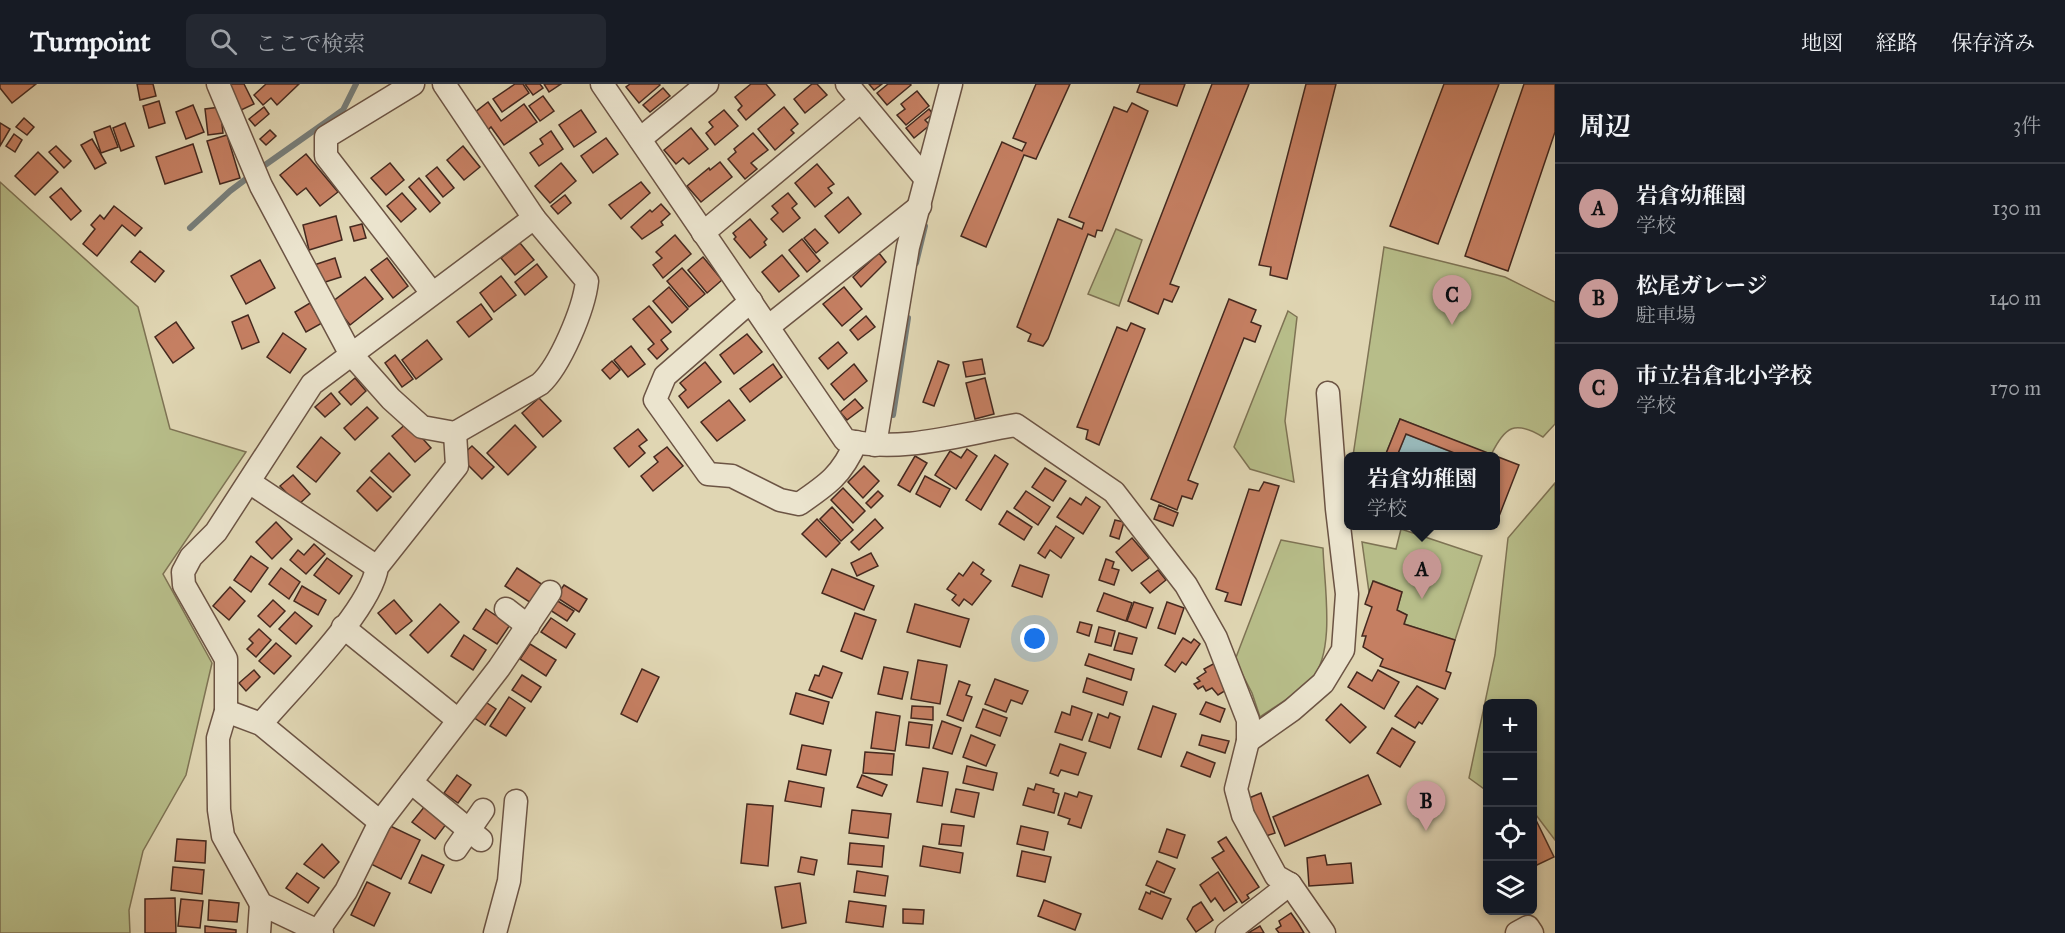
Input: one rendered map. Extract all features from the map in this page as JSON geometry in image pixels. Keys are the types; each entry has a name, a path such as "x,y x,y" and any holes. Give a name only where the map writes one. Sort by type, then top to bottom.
{"street":[{"path":"218,84 261,186 350,353 391,399 422,427 455,433 540,384 550,374 585,296 587,281 534,218 444,84"},
{"path":"413,84 326,137 326,156 432,293"},
{"path":"602,84 845,440 892,446 1016,425 1114,492 1186,585 1216,638 1248,720 1248,741 1236,789 1243,815 1276,876 1290,884 1324,933"},
{"path":"640,140 707,84"},
{"path":"751,301 665,376 657,390 655,400 708,474 732,476 780,500 799,504 823,488 865,444 908,247 951,84"},
{"path":"703,232 854,92 925,178"},
{"path":"768,327 920,206"},
{"path":"259,933 261,904 223,836 219,810 219,738 226,711 226,659 184,585 183,572 191,557 216,532 312,384 350,353 534,218"},
{"path":"1248,741 1292,710 1323,683 1343,650 1347,594 1337,509 1328,393"},
{"path":"261,724 343,627 375,583 377,567 457,466 455,433"},
{"path":"249,482 377,567"},
{"path":"261,904 320,932 346,891 380,822 528,626 550,592"},
{"path":"506,609 528,626"},
{"path":"343,627 458,720"},
{"path":"226,711 261,724 380,822"},
{"path":"411,782 475,835"},
{"path":"495,933 509,881 516,801"},
{"path":"456,849 475,835 483,810"},
{"path":"1227,933 1290,884"},
{"path":"1517,933 1528,927 1532,933"}],"green space":[{"path":"0,182 138,307 170,429 246,452 163,574 212,663 186,775 143,851 129,910 130,933 0,933"},
{"path":"1116,229 1142,240 1119,306 1088,294"},
{"path":"1384,247 1505,277 1555,302 1555,424 1543,437 1525,429 1512,429 1506,432 1492,452 1483,452 1400,419 1387,452 1354,452"},
{"path":"1288,311 1297,317 1285,421 1294,482 1250,469 1234,447"},
{"path":"1555,483 1555,840 1537,816 1537,699 1486,699 1495,655 1508,538"},
{"path":"1401,530 1404,530 1482,556 1455,640 1404,624 1407,615 1397,610 1402,592 1374,581 1369,592 1362,542 1396,549"},
{"path":"1281,540 1323,548 1327,616 1324,651 1312,679 1295,694 1260,717 1252,693 1235,660"},
{"path":"1483,712 1483,788 1469,778"}],"water":[{"path":"1406,434 1452,452 1399,452"}],"building":[{"path":"0,84 36,84 12,103 0,88"},
{"path":"137,84 153,84 156,96 140,100"},
{"path":"225,84 244,84 254,104 239,111"},
{"path":"266,84 299,84 277,105 271,98 263,105 254,95"},
{"path":"515,84 523,84 529,93 502,112 493,99"},
{"path":"525,84 540,84 543,88 533,95"},
{"path":"544,84 561,84 549,92"},
{"path":"630,84 660,85 639,103 626,87"},
{"path":"751,84 766,84 775,95 746,120 738,110 742,106 735,97"},
{"path":"812,84 817,84 827,95 805,113 794,99"},
{"path":"869,84 882,84 874,90"},
{"path":"888,84 911,85 887,105 877,93"},
{"path":"1036,84 1070,84 1036,159 1024,155 986,247 961,236 1002,142 1022,151 1026,143 1013,138"},
{"path":"1140,84 1185,84 1177,106 1137,92"},
{"path":"1212,84 1249,84 1170,284 1179,287 1172,302 1164,299 1158,314 1128,301"},
{"path":"1306,84 1336,84 1287,279 1270,275 1271,267 1259,265"},
{"path":"1444,84 1499,84 1438,244 1390,226"},
{"path":"1524,84 1555,84 1555,132 1508,271 1465,256"},
{"path":"663,88 670,96 650,112 643,105"},
{"path":"917,91 929,106 906,125 897,115 905,109 901,104"},
{"path":"543,96 554,111 540,121 529,106"},
{"path":"159,101 165,123 149,128 143,106"},
{"path":"488,102 501,121 524,104 537,122 504,145 491,127 487,131 474,113"},
{"path":"1132,103 1148,111 1102,231 1097,230 1095,237 1088,234 1048,339 1043,346 1028,341 1031,334 1017,327 1058,219 1082,229 1084,223 1069,217 1114,107 1127,112"},
{"path":"193,105 204,132 186,139 176,112"},
{"path":"220,107 223,133 208,135 205,109"},
{"path":"264,107 269,114 255,126 249,119"},
{"path":"784,107 798,124 791,130 794,133 775,150 758,129"},
{"path":"929,109 933,114 925,120 930,125 914,138 906,128"},
{"path":"581,110 596,132 574,147 559,125"},
{"path":"724,110 738,126 715,145 706,133 713,127 709,122"},
{"path":"24,118 34,127 27,135 16,127"},
{"path":"0,123 10,129 0,146"},
{"path":"125,123 134,146 121,151 113,128"},
{"path":"110,126 118,147 101,153 94,132"},
{"path":"691,128 708,149 689,164 683,158 676,164 664,150"},
{"path":"270,130 276,136 266,145 260,139"},
{"path":"551,131 563,149 539,166 530,153 543,144 540,139"},
{"path":"753,133 768,150 751,163 757,169 745,179 728,159 736,152 734,149"},
{"path":"14,134 22,140 15,152 6,146"},
{"path":"227,135 240,178 220,184 207,141"},
{"path":"606,138 618,154 593,173 581,156"},
{"path":"92,139 106,163 95,169 81,145"},
{"path":"193,144 202,172 165,184 156,157"},
{"path":"56,146 71,161 64,168 49,152"},
{"path":"463,146 480,167 464,180 447,160"},
{"path":"38,152 58,172 35,195 15,176"},
{"path":"306,154 338,192 320,206 306,188 297,195 280,175"},
{"path":"720,162 732,177 701,202 687,186"},
{"path":"390,163 404,180 386,195 371,178"},
{"path":"561,163 576,181 550,203 535,186"},
{"path":"817,164 834,184 828,188 832,193 815,207 795,183"},
{"path":"437,167 454,188 443,197 426,176"},
{"path":"419,178 440,203 430,212 409,187"},
{"path":"641,182 650,193 621,219 609,205"},
{"path":"61,188 81,211 71,220 50,197"},
{"path":"402,193 416,209 401,222 387,206"},
{"path":"788,193 797,204 792,208 800,218 783,232 771,219 778,213 772,206"},
{"path":"565,195 571,203 558,214 551,206"},
{"path":"848,197 861,214 839,233 825,216"},
{"path":"661,204 670,214 661,222 663,225 642,239 631,227 650,210 652,212"},
{"path":"114,206 142,228 135,236 122,225 97,256 83,244 95,229 91,225 100,215 104,219"},
{"path":"336,216 342,240 309,250 303,225"},
{"path":"750,219 767,239 764,242 766,245 750,258 734,239 736,237 733,233"},
{"path":"362,224 366,238 354,241 350,227"},
{"path":"815,229 828,243 816,253 804,238"},
{"path":"675,235 691,254 663,278 653,265 662,258 656,252"},
{"path":"802,239 820,261 807,272 789,250"},
{"path":"520,243 534,260 515,275 501,258"},
{"path":"140,251 164,271 155,282 131,262"},
{"path":"879,253 886,262 861,287 853,277"},
{"path":"782,255 799,276 779,292 762,272"},
{"path":"703,257 722,280 707,293 688,270"},
{"path":"335,258 341,277 319,284 314,265"},
{"path":"387,258 408,286 393,298 371,270"},
{"path":"260,260 275,288 246,304 231,276"},
{"path":"537,264 547,277 525,295 515,282"},
{"path":"682,268 705,294 689,307 667,281"},
{"path":"501,276 516,295 494,312 480,293"},
{"path":"365,277 383,299 350,325 332,302"},
{"path":"669,287 688,309 672,323 653,301"},
{"path":"844,287 862,309 842,326 823,304"},
{"path":"1229,299 1256,310 1251,322 1261,326 1255,342 1244,338 1188,480 1198,484 1192,499 1182,496 1177,510 1151,499"},
{"path":"310,303 322,323 306,332 295,312"},
{"path":"481,304 492,319 469,337 457,322"},
{"path":"649,306 671,332 661,340 668,349 657,359 648,349 654,344 633,319"},
{"path":"248,315 259,342 242,349 232,322"},
{"path":"866,316 875,327 858,340 850,330"},
{"path":"176,322 194,348 173,363 155,337"},
{"path":"1131,323 1145,329 1099,445 1086,439 1088,430 1077,427 1117,327 1127,331"},
{"path":"283,333 306,349 290,373 267,357"},
{"path":"747,334 762,352 734,374 720,355"},
{"path":"427,340 442,359 416,379 402,360"},
{"path":"838,342 847,353 828,369 819,358"},
{"path":"631,346 645,364 628,377 614,360"},
{"path":"395,355 413,379 402,387 385,363"},
{"path":"982,359 985,374 966,377 963,362"},
{"path":"612,361 620,370 610,379 602,370"},
{"path":"938,361 949,365 934,406 923,402"},
{"path":"705,362 721,382 688,408 679,396 686,390 680,383"},
{"path":"773,364 782,377 750,402 740,389"},
{"path":"854,364 867,381 844,400 831,384"},
{"path":"355,378 366,391 351,405 339,392"},
{"path":"985,378 994,414 975,419 966,383"},
{"path":"331,393 340,404 325,417 315,407"},
{"path":"539,398 561,421 543,437 522,413"},
{"path":"855,399 863,408 847,420 840,412"},
{"path":"729,400 745,420 717,441 701,422"},
{"path":"367,407 378,418 355,440 344,428"},
{"path":"1400,419 1486,452 1452,452 1406,434 1399,452 1387,452"},
{"path":"408,422 431,448 415,462 392,436"},
{"path":"515,425 536,447 508,475 487,453"},
{"path":"638,429 647,440 639,446 645,453 629,467 614,448"},
{"path":"321,437 340,453 316,482 297,467"},
{"path":"472,446 494,467 482,479 460,457"},
{"path":"667,447 683,466 653,491 641,476 658,462 654,457"},
{"path":"967,449 977,456 956,489 935,475 950,451 961,458"},
{"path":"389,453 410,475 393,492 371,471"},
{"path":"995,455 1008,464 981,510 966,500"},
{"path":"915,456 927,463 910,492 898,485"},
{"path":"1500,458 1519,465 1500,514"},
{"path":"864,466 879,481 863,498 848,482"},
{"path":"1045,468 1066,481 1053,501 1032,487"},
{"path":"293,475 310,494 298,505 280,486"},
{"path":"925,476 950,489 940,507 916,494"},
{"path":"370,477 391,497 377,511 357,491"},
{"path":"1264,482 1279,486 1241,605 1225,601 1228,593 1216,589 1249,489 1259,491"},
{"path":"843,488 865,511 853,523 831,500"},
{"path":"878,491 883,496 871,508 866,503"},
{"path":"1026,491 1050,507 1038,525 1014,508"},
{"path":"1086,497 1100,507 1083,534 1057,517 1070,498 1081,505"},
{"path":"1159,505 1178,513 1173,526 1154,519"},
{"path":"832,507 853,530 841,541 820,519"},
{"path":"1007,511 1032,527 1024,540 999,524"},
{"path":"817,519 840,543 826,557 802,534"},
{"path":"875,519 883,528 859,550 851,542"},
{"path":"1115,520 1124,522 1119,539 1110,536"},
{"path":"276,522 292,539 272,559 256,542"},
{"path":"1056,526 1074,538 1061,558 1050,550 1045,558 1038,553"},
{"path":"1132,538 1149,558 1132,571 1116,552"},
{"path":"314,544 325,554 306,574 290,560 298,550 304,555"},
{"path":"871,553 878,566 857,576 851,563"},
{"path":"251,556 268,568 251,592 234,580"},
{"path":"327,558 352,576 339,594 314,575"},
{"path":"1106,559 1114,562 1112,568 1119,570 1114,585 1099,580"},
{"path":"973,562 984,570 981,574 991,581 972,605 964,599 959,606 952,600 956,595 947,589 959,573 963,576"},
{"path":"1020,565 1049,575 1042,597 1012,586"},
{"path":"281,568 300,582 289,599 269,584"},
{"path":"517,568 543,585 531,603 505,586"},
{"path":"832,569 874,586 864,610 822,593"},
{"path":"1158,570 1166,580 1150,593 1141,583"},
{"path":"1373,581 1402,592 1397,610 1407,615 1404,624 1455,640 1446,671 1451,673 1445,689 1380,666 1383,659 1363,647 1366,636 1362,636 1372,607 1365,604"},
{"path":"564,585 587,599 579,612 556,597"},
{"path":"302,586 326,600 318,615 294,601"},
{"path":"230,587 245,601 229,620 213,606"},
{"path":"1104,593 1132,603 1126,621 1097,611"},
{"path":"273,600 285,611 270,627 258,616"},
{"path":"394,600 412,621 396,634 378,613"},
{"path":"556,600 574,611 567,621 550,610"},
{"path":"1134,602 1153,608 1146,628 1127,621"},
{"path":"1167,602 1184,608 1175,634 1158,628"},
{"path":"440,604 459,622 428,653 410,635"},
{"path":"915,604 969,619 960,647 907,632"},
{"path":"486,609 510,625 497,644 473,629"},
{"path":"295,612 312,626 296,644 279,629"},
{"path":"855,613 876,620 862,659 841,651"},
{"path":"551,618 575,634 566,648 541,632"},
{"path":"1080,622 1092,625 1089,636 1077,632"},
{"path":"1099,627 1115,631 1111,646 1095,642"},
{"path":"259,629 271,640 256,657 247,649 253,643 249,639"},
{"path":"1119,633 1137,638 1132,654 1114,650"},
{"path":"464,635 486,650 473,670 451,656"},
{"path":"1183,638 1191,643 1194,639 1200,644 1186,665 1182,662 1175,672 1165,665"},
{"path":"276,643 291,656 274,674 259,661"},
{"path":"530,644 556,660 546,676 520,659"},
{"path":"1089,654 1134,669 1131,680 1085,665"},
{"path":"918,660 947,665 940,704 911,699"},
{"path":"1215,663 1228,689 1218,695 1212,688 1206,691 1203,686 1198,689 1194,684 1200,681 1197,678 1206,672 1204,669"},
{"path":"823,666 842,673 832,698 809,690 815,675 819,676"},
{"path":"884,667 908,672 902,699 878,694"},
{"path":"642,669 659,677 637,722 621,714"},
{"path":"254,670 260,677 246,691 239,683"},
{"path":"1378,670 1399,682 1384,709 1348,687 1357,672 1372,681"},
{"path":"522,675 541,687 531,702 512,690"},
{"path":"1087,678 1127,692 1123,705 1083,692"},
{"path":"995,679 1028,691 1022,704 1011,700 1006,712 985,704"},
{"path":"959,681 970,685 966,695 972,697 963,721 947,715"},
{"path":"1417,686 1438,699 1422,724 1419,722 1415,728 1395,716"},
{"path":"796,693 829,702 823,724 790,714"},
{"path":"509,697 525,708 506,736 490,726"},
{"path":"484,701 496,709 485,725 473,717"},
{"path":"1206,702 1225,709 1220,722 1200,714"},
{"path":"1341,704 1366,727 1350,743 1326,720"},
{"path":"912,706 933,707 933,720 911,718"},
{"path":"1072,706 1092,713 1082,740 1055,732 1062,712 1070,715"},
{"path":"1153,706 1176,714 1161,757 1138,749"},
{"path":"983,709 1007,718 1000,736 976,727"},
{"path":"876,712 900,716 895,751 871,748"},
{"path":"1110,713 1120,717 1110,748 1089,741 1098,714 1108,718"},
{"path":"942,721 961,728 952,754 933,748"},
{"path":"909,722 932,725 929,748 906,745"},
{"path":"1392,728 1415,742 1400,767 1377,753"},
{"path":"971,735 995,745 986,766 963,757"},
{"path":"1202,735 1229,741 1225,753 1199,745"},
{"path":"1060,744 1086,753 1078,775 1061,770 1058,776 1050,773"},
{"path":"802,745 831,750 826,775 797,769"},
{"path":"865,752 894,754 892,775 863,773"},
{"path":"1187,752 1215,763 1210,777 1181,766"},
{"path":"967,766 997,773 993,790 963,783"},
{"path":"923,768 948,772 942,806 917,802"},
{"path":"457,775 471,785 458,803 444,793"},
{"path":"862,775 887,785 882,796 857,787"},
{"path":"1368,775 1381,804 1285,846 1273,817"},
{"path":"789,781 824,788 821,807 785,801"},
{"path":"1036,784 1054,789 1053,792 1059,794 1054,813 1023,805 1028,788 1034,790"},
{"path":"956,789 979,793 974,817 951,812"},
{"path":"1079,792 1092,796 1081,828 1068,824 1070,819 1058,815 1065,793 1077,797"},
{"path":"1261,793 1275,833 1263,837 1249,798"},
{"path":"747,804 773,806 768,866 741,863"},
{"path":"425,806 447,823 435,839 412,822"},
{"path":"852,810 891,814 888,838 849,833"},
{"path":"1537,822 1554,857 1537,865"},
{"path":"386,824 420,840 401,879 367,862"},
{"path":"942,824 964,826 961,846 939,844"},
{"path":"1021,826 1048,832 1044,850 1017,844"},
{"path":"1167,829 1185,835 1177,858 1159,852"},
{"path":"1226,837 1259,887 1247,895 1249,898 1242,903 1212,858 1224,851 1218,842"},
{"path":"177,839 206,841 205,863 175,861"},
{"path":"850,843 884,846 882,867 848,864"},
{"path":"322,844 339,862 324,878 304,864"},
{"path":"923,846 963,853 960,873 920,866"},
{"path":"1022,851 1051,857 1045,882 1017,876"},
{"path":"422,855 444,865 431,893 409,883"},
{"path":"1325,855 1327,865 1351,863 1353,883 1309,886 1307,858"},
{"path":"801,857 817,860 814,875 798,872"},
{"path":"1157,861 1175,869 1164,893 1146,885"},
{"path":"173,867 204,870 202,894 171,890"},
{"path":"857,871 888,876 885,896 854,892"},
{"path":"1218,872 1237,902 1224,911 1215,898 1211,902 1200,885"},
{"path":"297,873 319,888 308,903 286,888"},
{"path":"367,882 390,893 374,926 351,915"},
{"path":"800,883 806,923 782,928 775,887"},
{"path":"1151,891 1171,899 1162,919 1139,909 1146,892 1150,894"},
{"path":"175,898 176,933 145,933 145,899"},
{"path":"181,899 203,901 200,928 178,926"},
{"path":"209,900 239,903 237,922 208,920"},
{"path":"1044,900 1081,914 1075,930 1038,916"},
{"path":"849,901 886,906 883,927 846,922"},
{"path":"1201,902 1213,920 1196,932 1187,919 1193,907"},
{"path":"903,909 924,910 923,924 903,923"},
{"path":"1291,913 1304,933 1279,933 1276,929 1281,926 1279,921"},
{"path":"205,926 236,930 236,933 205,933"},
{"path":"1260,926 1264,933 1248,933"}],"waterway":[{"path":"258,170 343,110 356,84"},
{"path":"190,228 250,176"},
{"path":"916,263 925,226"},
{"path":"893,415 908,318"}],"place":[{"name":"市立岩倉北小学校","path":"1452,325"},
{"name":"岩倉幼稚園","path":"1422,599"},
{"name":"松尾ガレージ","path":"1426,831"}]}
